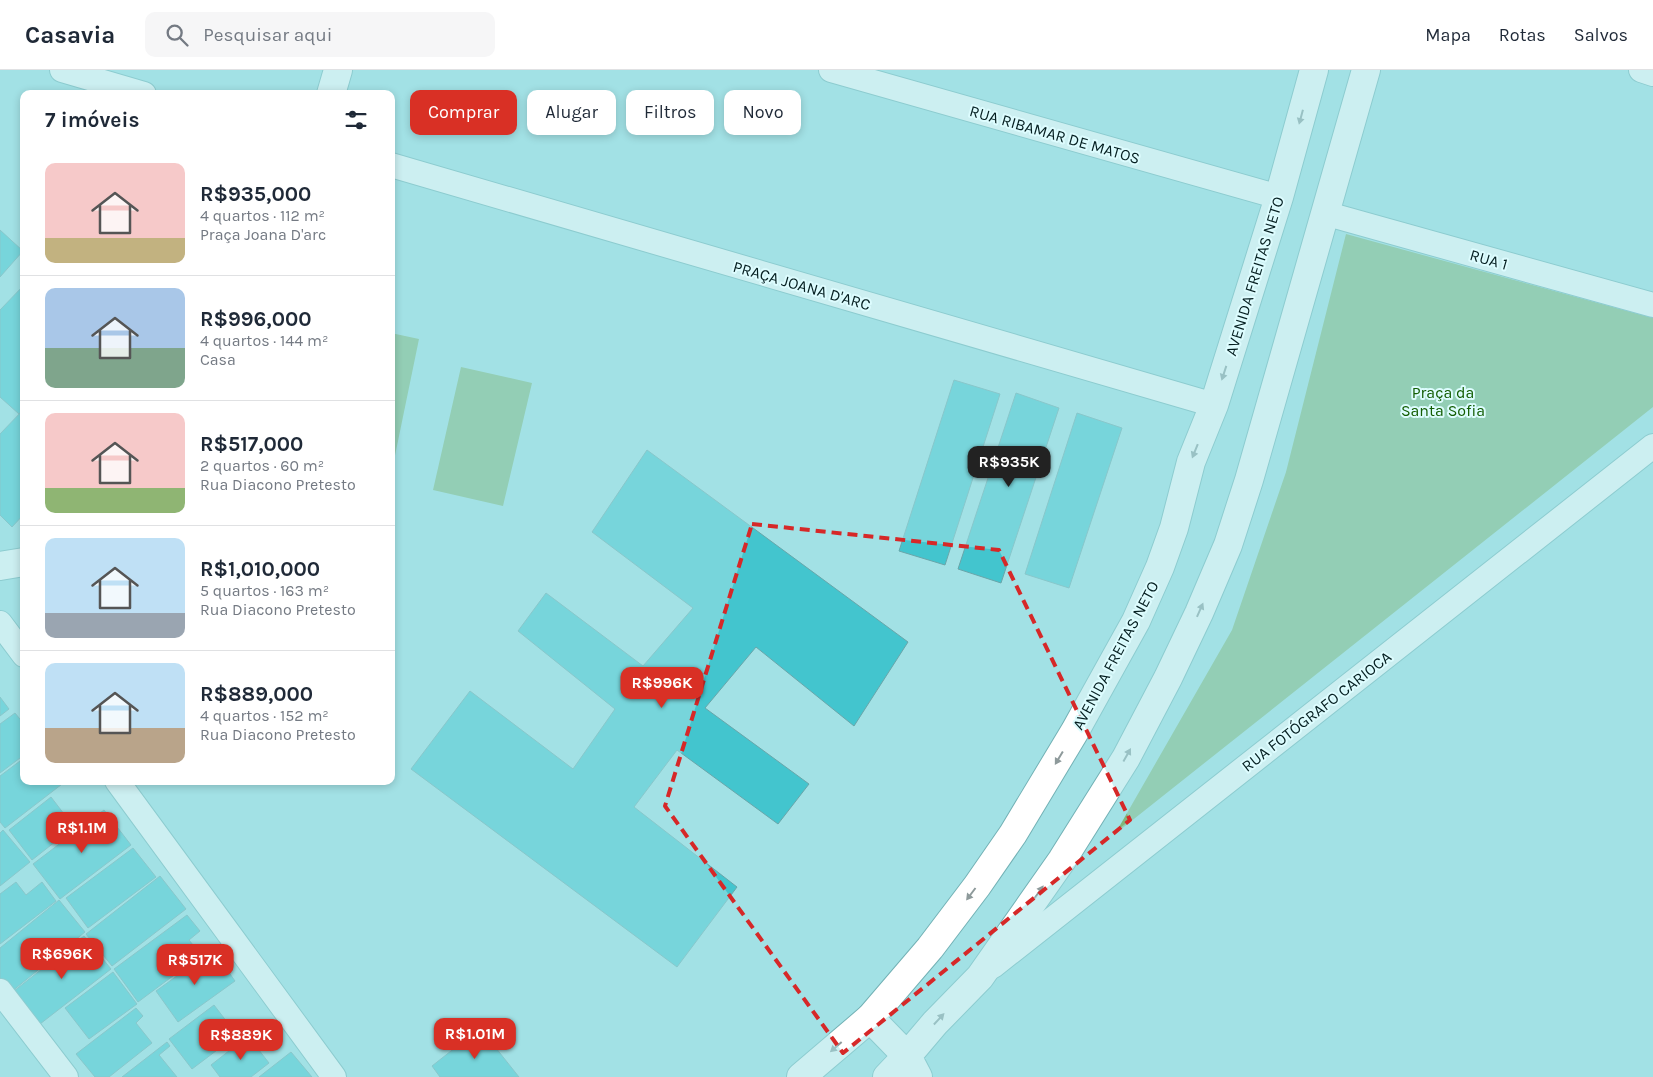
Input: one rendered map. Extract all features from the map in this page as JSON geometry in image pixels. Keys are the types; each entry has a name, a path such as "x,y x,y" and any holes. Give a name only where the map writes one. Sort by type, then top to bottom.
{"main road":[{"path":"331,90 338,70"},
{"name":"AVENIDA FREITAS NETO","path":"801,1077 870,1018 930,948 977,886 1013,834 1075,731 1136,622 1160,567 1174,528 1191,462 1214,405 1279,197 1314,70"},
{"path":"887,1077 912,1066 935,1023 980,977 1062,860 1126,758 1168,678 1199,613 1228,545 1249,480 1366,70"},
{"path":"0,566 20,563"},
{"path":"870,1018 912,1066"}],"street":[{"path":"62,70 130,90"},
{"name":"RUA RIBAMAR DE MATOS","path":"831,70 1279,197"},
{"path":"1641,70 1653,74"},
{"name":"PRAÇA JOANA D'ARC","path":"395,166 1214,405"},
{"name":"RUA 1","path":"1324,213 1653,305"},
{"name":"RUA FOTÓGRAFO CARIOCA","path":"980,977 1653,446"},
{"path":"0,623 20,650"},
{"path":"120,785 334,1077"},
{"path":"0,991 66,1077"}],"highlighted area":[{"path":"752,524 999,550 1130,820 843,1053 665,806"}],"green space":[{"name":"Praça da Santa Sofia","path":"1346,234 1653,318 1653,407 1115,834 1232,630 1286,472"},
{"path":"395,334 419,339 395,456"},
{"path":"461,367 532,383 503,506 433,490"}],"building":[{"path":"0,230 20,248 20,254 0,277"},
{"path":"20,289 19,414 0,397 0,310"},
{"path":"954,380 1000,394 945,565 899,551"},
{"path":"1016,393 1059,408 1001,583 958,569"},
{"path":"20,413 20,518 12,527 0,515 0,434"},
{"path":"1077,413 1122,428 1069,588 1025,574"},
{"path":"647,450 908,642 854,726 756,647 705,708 809,784 778,824 677,750 634,807 737,887 677,967 411,769 470,691 573,769 615,709 518,631 546,593 643,666 693,608 592,532"},
{"path":"0,697 9,709 0,716"},
{"path":"15,713 20,719 20,758 0,773 0,724"},
{"path":"20,761 20,785 61,785 5,828 0,822 0,776"},
{"path":"51,797 74,827 32,860 9,830"},
{"path":"104,810 131,845 60,899 33,864"},
{"path":"3,830 30,862 0,886 0,833"},
{"path":"133,848 156,877 88,928 66,898"},
{"path":"160,876 186,909 112,966 86,934"},
{"path":"16,882 26,895 42,882 56,901 0,944 0,894"},
{"path":"59,900 85,932 11,992 0,978 0,948"},
{"path":"187,915 200,931 189,940 201,955 138,1002 114,969"},
{"path":"84,936 111,969 40,1024 14,991"},
{"path":"213,950 235,981 178,1022 156,991"},
{"path":"113,972 137,1004 89,1039 65,1008"},
{"path":"214,1005 237,1035 192,1069 169,1039"},
{"path":"136,1008 143,1016 136,1023 152,1043 109,1077 95,1077 76,1054"},
{"path":"480,1028 519,1077 440,1077 432,1066"},
{"path":"248,1036 269,1063 251,1077 220,1077 211,1065"},
{"path":"167,1042 170,1046 159,1055 177,1077 122,1077"},
{"path":"291,1052 312,1077 259,1077"}]}
